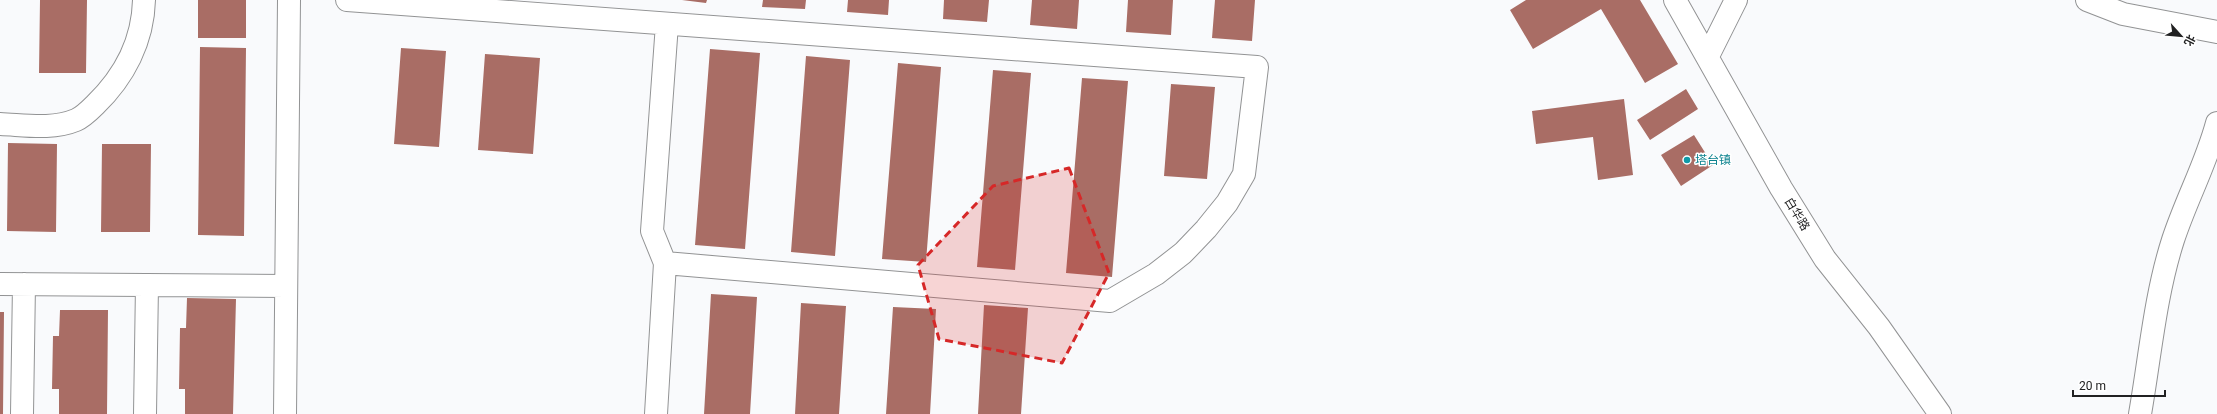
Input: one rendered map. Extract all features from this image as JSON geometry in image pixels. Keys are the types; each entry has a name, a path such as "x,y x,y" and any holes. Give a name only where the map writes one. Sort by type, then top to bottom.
{"street":[{"path":"0,124 49,126 77,120 92,109 117,81 129,61 138,39 144,16 144,0"},
{"path":"285,414 289,0"},
{"path":"347,0 1257,67 1244,174 1227,203 1206,229 1183,253 1156,274 1110,301 665,263"},
{"name":"白华路","path":"1674,0 1708,56 1781,188 1825,259 1879,327 1940,414"},
{"path":"1708,56 1736,0"},
{"path":"2087,0 2123,14 2217,32"},
{"path":"656,414 665,263 652,231 667,24"},
{"path":"2140,414 2161,287 2173,240 2209,154 2217,123"},
{"path":"0,284 286,286"},
{"path":"22,414 24,284"},
{"path":"145,414 147,285"}],"highlighted area":[{"path":"1069,168 1109,273 1062,363 939,339 918,265 993,186"}],"building":[{"path":"40,0 87,0 86,73 39,73"},
{"path":"198,0 246,0 246,38 198,38"},
{"path":"682,0 707,0 706,3"},
{"path":"763,0 806,0 805,9 762,7"},
{"path":"848,0 889,0 888,15 847,12"},
{"path":"944,0 989,0 987,22 943,19"},
{"path":"1032,0 1079,0 1077,29 1030,25"},
{"path":"1128,0 1173,0 1171,35 1126,32"},
{"path":"1215,0 1255,0 1252,41 1212,38"},
{"path":"1526,0 1640,0 1678,64 1645,83 1601,9 1533,49 1510,10"},
{"path":"200,47 246,48 244,236 198,235"},
{"path":"401,48 446,51 439,147 394,144"},
{"path":"710,49 760,53 745,249 695,245"},
{"path":"485,54 540,58 533,154 478,150"},
{"path":"806,56 850,60 835,256 791,252"},
{"path":"898,63 941,67 926,262 882,259"},
{"path":"993,70 1031,73 1015,270 977,267"},
{"path":"1082,78 1128,81 1112,277 1066,273"},
{"path":"1171,84 1215,87 1207,179 1164,176"},
{"path":"1686,89 1698,109 1650,140 1637,120"},
{"path":"1624,99 1633,175 1598,180 1593,137 1536,144 1532,111"},
{"name":"塔台镇","path":"1694,135 1713,165 1681,186 1661,155"},
{"path":"8,143 57,144 56,232 7,231"},
{"path":"102,144 151,144 150,232 101,232"},
{"path":"711,294 757,297 750,414 704,414"},
{"path":"187,298 236,299 233,414 185,414 185,389 179,389 180,328 186,328"},
{"path":"801,303 846,306 839,414 795,414"},
{"path":"984,305 1028,308 1021,414 978,414"},
{"path":"893,307 936,309 930,414 886,414"},
{"path":"60,310 108,310 107,414 59,414 59,389 52,389 53,336 59,336"},
{"path":"0,312 4,312 3,414 0,414"}],"place":[{"name":"塔台镇","path":"1687,160"}]}
